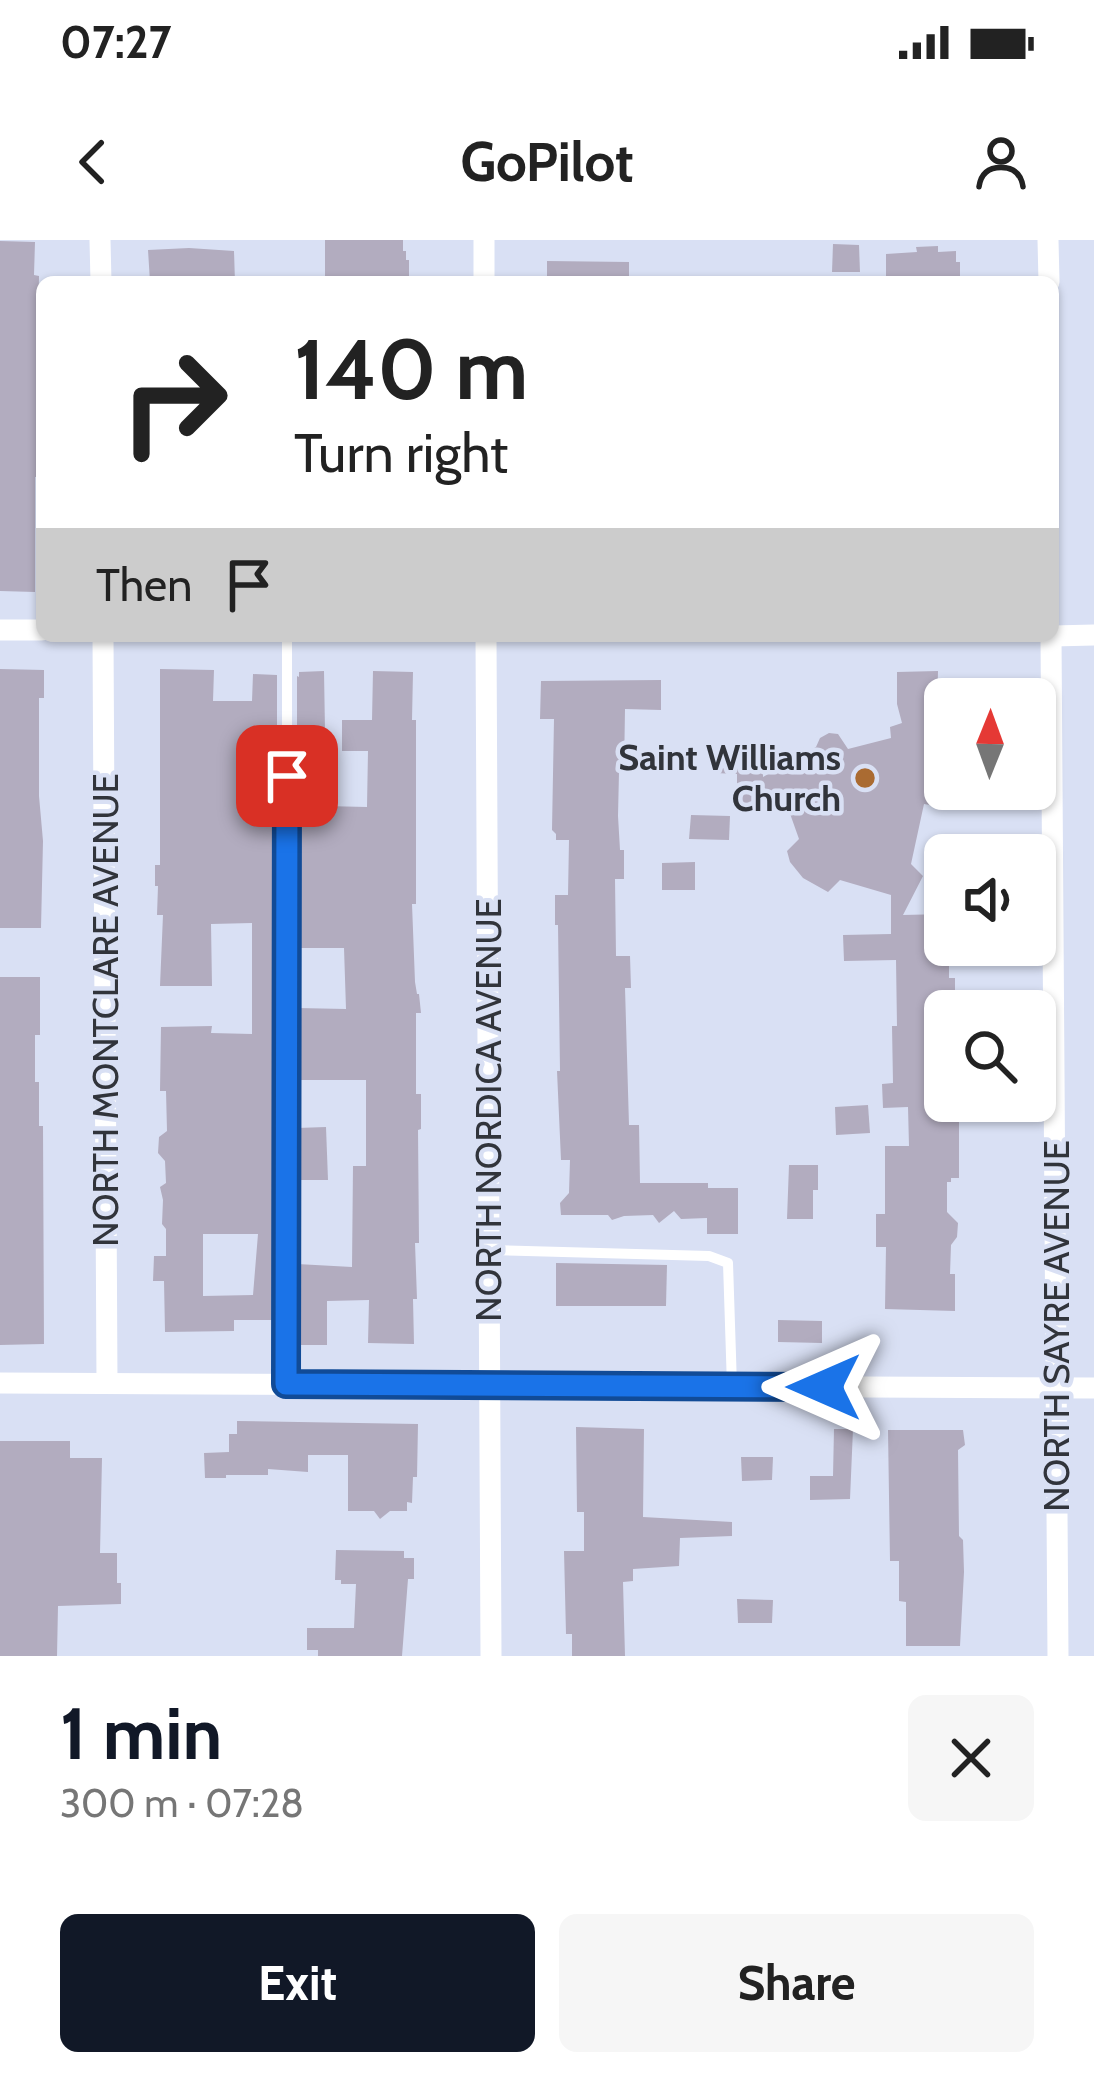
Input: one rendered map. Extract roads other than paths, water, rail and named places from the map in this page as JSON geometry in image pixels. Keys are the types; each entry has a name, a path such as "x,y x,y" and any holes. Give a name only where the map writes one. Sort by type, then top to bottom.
{"street":[{"path":"100,240 101,276"},
{"path":"484,240 484,276"},
{"path":"1048,240 1049,276"},
{"path":"0,630 36,630"},
{"path":"1059,636 1094,635"},
{"name":"NORTH MONTCLARE AVENUE","path":"103,642 107,1383"},
{"name":"NORTH NORDICA AVENUE","path":"486,642 491,1656"},
{"name":"NORTH SAYRE AVENUE","path":"1052,642 1058,1656"},
{"path":"0,1383 1094,1388"}],"lane":[{"path":"286,1384 287,642"},
{"path":"489,1250 709,1256 728,1263 732,1386"}],"place":[{"name":"Saint Williams Church","path":"865,778"}]}
